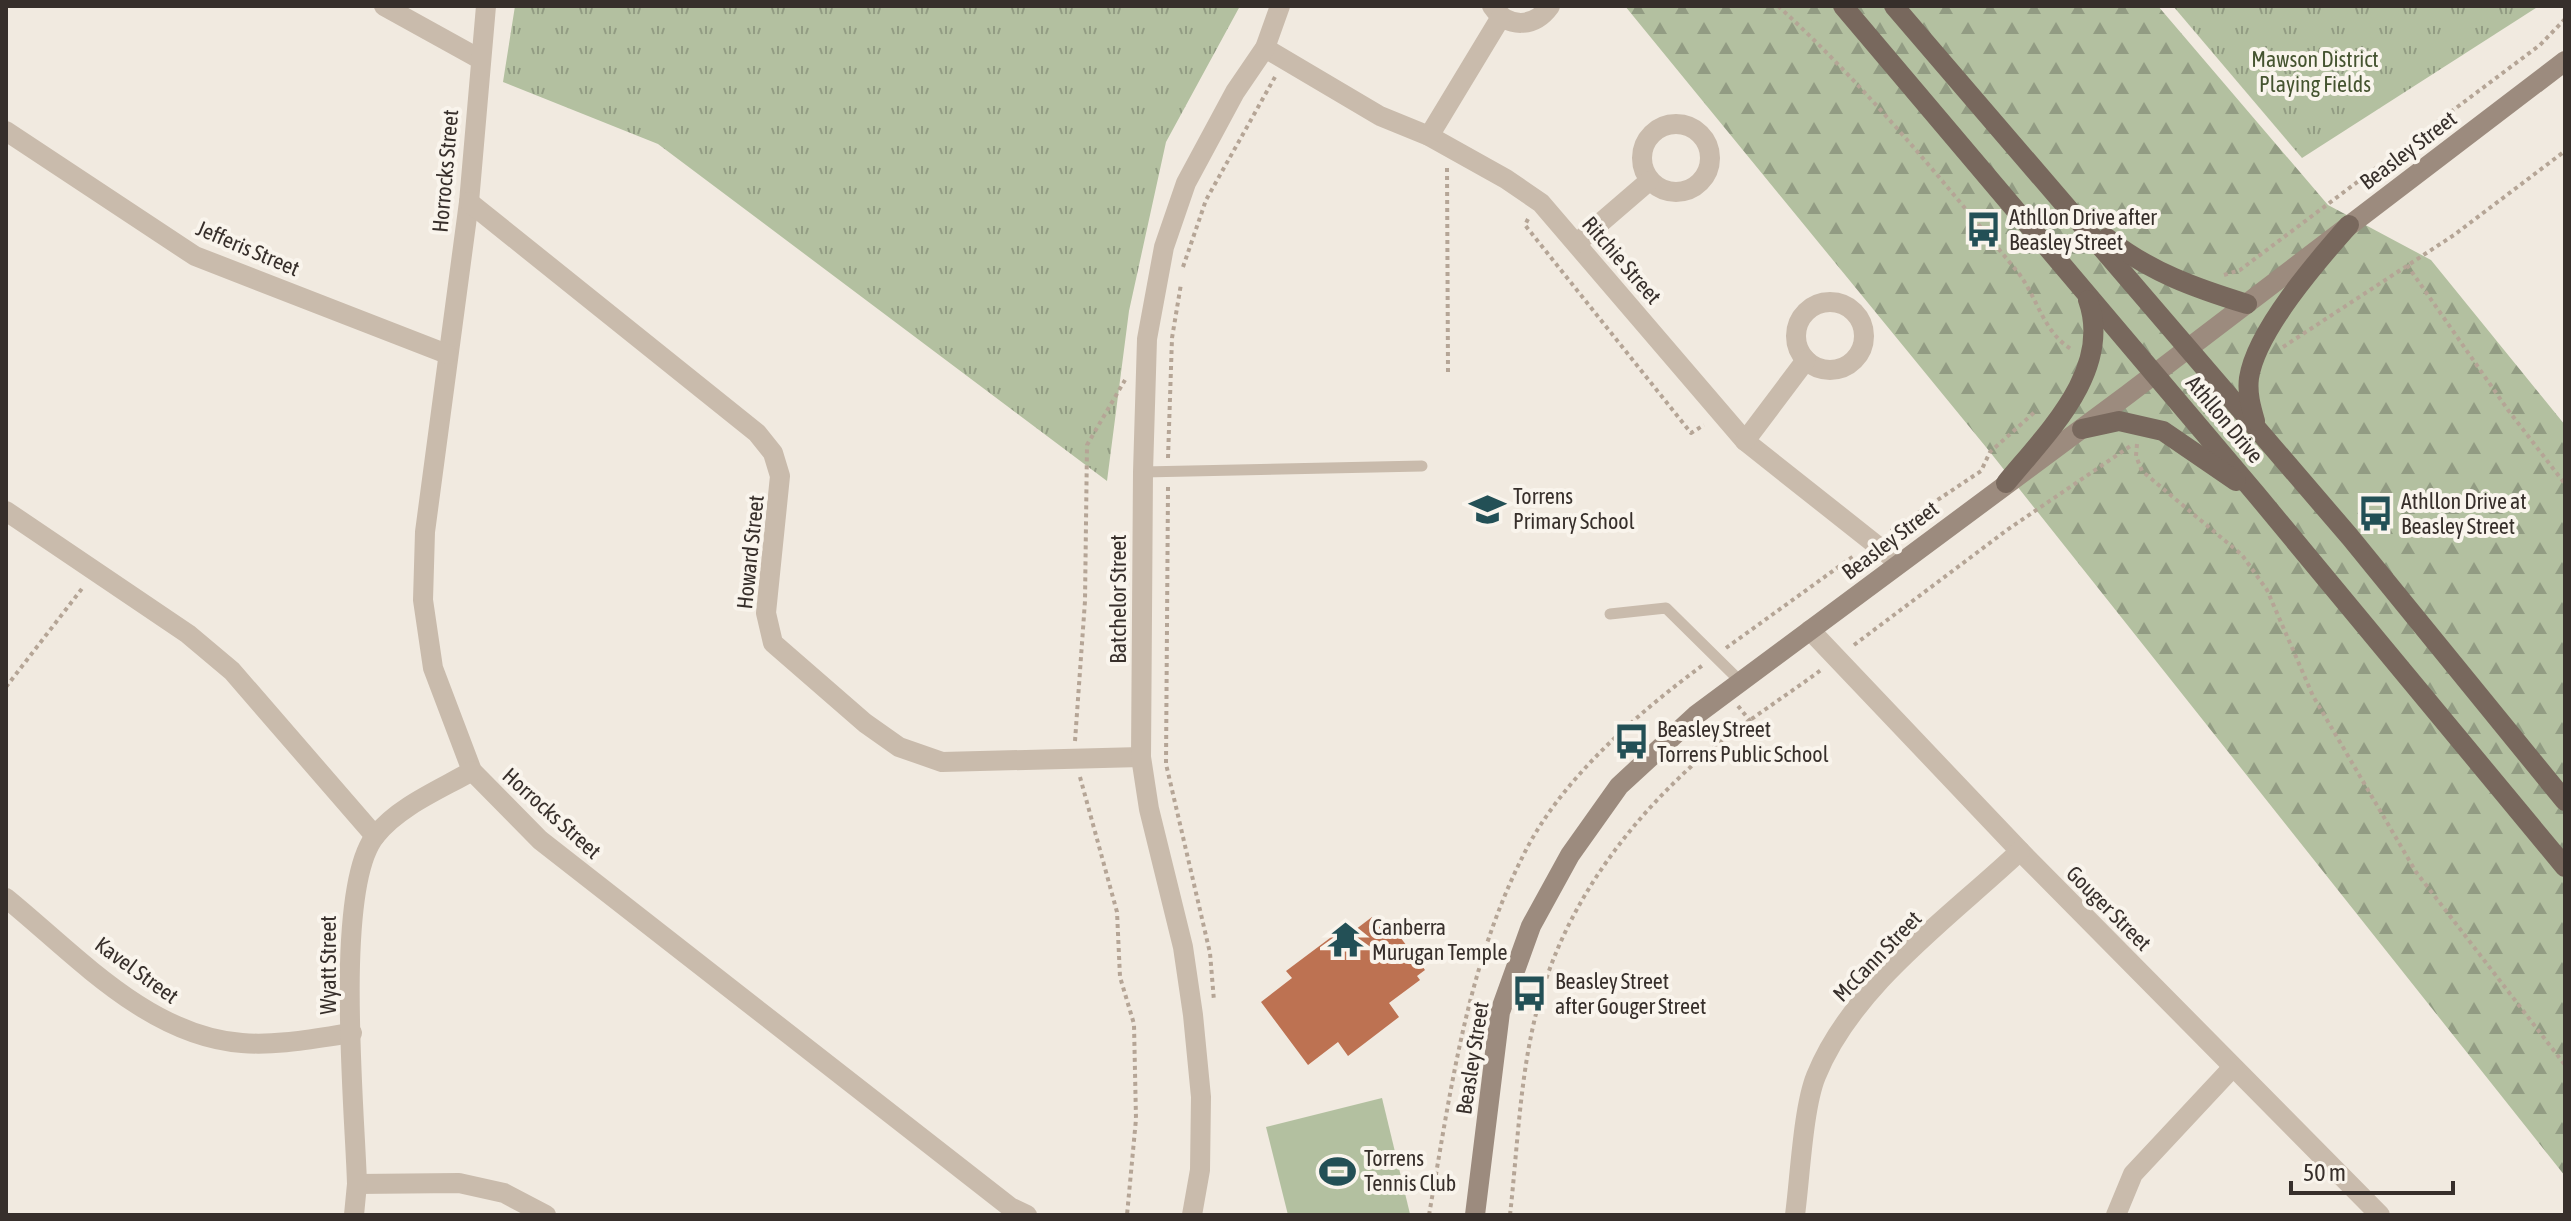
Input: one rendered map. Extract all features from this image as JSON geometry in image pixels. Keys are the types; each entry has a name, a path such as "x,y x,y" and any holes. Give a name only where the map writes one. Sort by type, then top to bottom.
{"main road":[{"name":"Athllon Drive","path":"1843,6 2256,494 2565,867"},
{"name":"Athllon Drive","path":"1894,6 2257,428 2565,801"},
{"name":"Beasley Street","path":"1475,1215 1500,1012 1531,926 1570,855 1619,786 1696,715 2082,429 2565,61"},
{"path":"2072,210 2139,263 2194,288 2247,304"},
{"path":"2257,428 2249,399 2254,362 2298,285 2349,225"},
{"path":"2006,483 2053,427 2078,388 2090,360 2096,320 2087,294"},
{"path":"2082,429 2119,421 2163,431 2256,494"}],"street":[{"path":"384,6 478,58"},
{"name":"Horrocks Street","path":"486,6 478,58 469,202 425,532 423,600 433,668 472,771 540,840 1010,1207 1027,1215"},
{"name":"Batchelor Street","path":"1192,1215 1200,1170 1201,1097 1193,1015 1183,947 1149,809 1141,757 1147,339 1164,247 1186,183 1235,92 1265,48 1280,6"},
{"path":"1429,136 1496,11 1522,24 1543,15 1550,6"},
{"name":"Ritchie Street","path":"1265,48 1380,116 1429,136 1506,179 1541,203 1745,441 1865,548 1899,563"},
{"name":"Jefferis Street","path":"6,131 195,256 447,354"},
{"path":"1577,243 1649,181"},
{"name":"Howard Street","path":"469,202 757,433 773,453 780,476 766,613 773,643 865,723 899,747 942,762 1141,757"},
{"path":"1745,441 1806,360"},
{"path":"6,511 188,634 232,671 375,836"},
{"name":"Gouger Street","path":"1810,630 2020,851 2380,1215"},
{"name":"Wyatt Street","path":"354,1215 357,1184 352,907 359,869 375,836 399,814 472,771"},
{"name":"McCann Street","path":"1795,1215 1815,1078 1843,1026 1878,984 2020,851"},
{"name":"Kavel Street","path":"6,898 162,1021 201,1036 242,1043 295,1041 352,1033"},
{"path":"2116,1215 2133,1174 2233,1067"},
{"path":"357,1184 459,1183 504,1193 546,1215"}],"lane":[{"path":"1143,472 1422,466"},
{"path":"1610,614 1666,608 1741,682"}],"path":[{"path":"1778,6 1828,51 1983,230 2022,278 2058,341 2076,352"},
{"path":"2220,274 2240,270 2540,45 2565,19"},
{"path":"1215,1007 1210,953 1166,764 1172,338 1183,267 1206,200 1276,74 1285,77"},
{"path":"2278,350 2407,265 2565,151"},
{"path":"1448,372 1447,162 1459,169"},
{"path":"1531,212 1525,225 1691,433 1707,423"},
{"path":"2407,265 2508,410 2565,484"},
{"path":"1127,1215 1136,1119 1134,1024 1120,977 1117,912 1076,757 1085,601 1087,445 1130,371"},
{"path":"1429,1215 1462,1021 1489,932 1529,845 1584,769 1652,702 1865,548 1981,471 1990,452 2044,404"},
{"path":"1510,1215 1526,1072 1537,1014 1564,930 1603,865 1682,774 2007,530 2137,442 2136,456 2142,471 2242,555 2267,590 2313,696 2416,872 2565,1065"},
{"path":"1849,541 1865,548"},
{"path":"6,687 95,572"}],"green space":[{"path":"515,6 1240,6 1166,142 1129,311 1107,481 658,144 503,82"},
{"path":"1625,6 2158,6 2328,205 2431,260 2565,425 2565,1176 1990,452"},
{"name":"Mawson District Playing Fields","path":"2173,6 2539,6 2302,158"},
{"name":"Torrens Tennis Club","path":"1382,1098 1410,1214 1288,1215 1266,1127"}],"building":[{"path":"1372,917 1386,935 1394,929 1425,970 1417,976 1420,980 1389,1003 1399,1017 1348,1056 1338,1042 1308,1065 1261,1002 1292,978 1286,971 1338,932 1343,939"}],"place":[{"name":"Athllon Drive after Beasley Street","path":"1983,230"},
{"name":"Torrens Primary School","path":"1487,509"},
{"name":"Athllon Drive at Beasley Street","path":"2375,514"},
{"name":"Beasley Street Torrens Public School","path":"1631,742"},
{"name":"Canberra Murugan Temple","path":"1346,940"},
{"name":"Beasley Street after Gouger Street","path":"1529,994"},
{"name":"Torrens Tennis Club","path":"1338,1171"}]}
